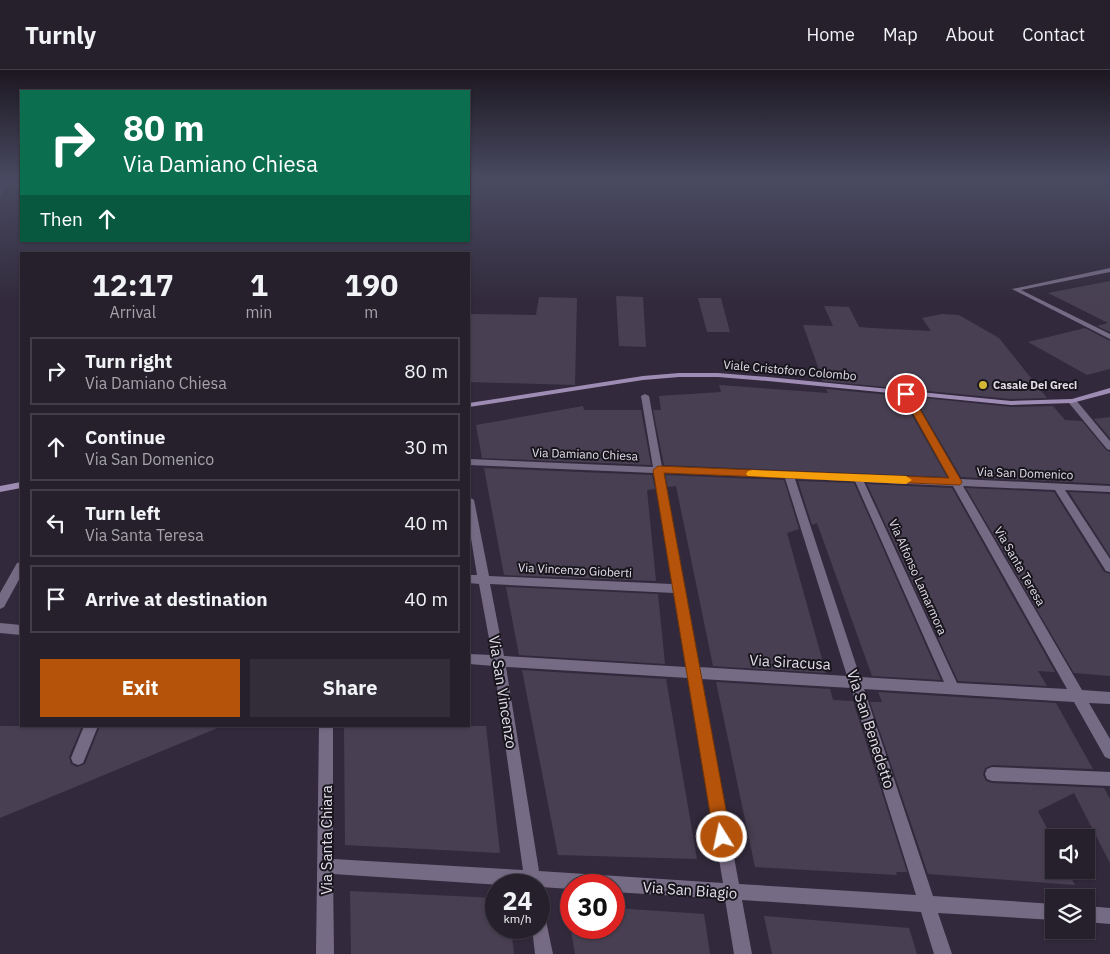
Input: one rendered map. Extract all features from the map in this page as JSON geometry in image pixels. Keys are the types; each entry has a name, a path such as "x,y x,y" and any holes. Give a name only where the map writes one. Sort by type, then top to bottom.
{"street":[{"path":"1110,270 1015,289 1110,337"},
{"name":"Viale Cristoforo Colombo","path":"470,405 633,379 679,375 718,375 768,379 1011,403 1072,400 1110,390"},
{"name":"Via Santa Teresa","path":"906,394 1110,752"},
{"path":"645,396 743,954"},
{"path":"1072,400 1110,447"},
{"name":"Via Damiano Chiesa","path":"470,462 790,475"},
{"name":"Via San Domenico","path":"790,475 1110,489"},
{"name":"Via San Benedetto","path":"790,475 943,954"},
{"name":"Via Alfonso Lamarmora","path":"858,478 953,688"},
{"path":"0,489 20,485"},
{"path":"1057,486 1110,568"},
{"name":"Via San Vincenzo","path":"470,505 499,661 532,874"},
{"path":"0,604 20,568"},
{"name":"Via Vincenzo Gioberti","path":"470,579 680,589"},
{"path":"0,628 20,630"},
{"name":"Via Siracusa","path":"470,659 1110,698"},
{"path":"78,758 91,727"},
{"name":"Via Santa Chiara","path":"325,954 326,727"},
{"path":"992,774 1110,780"},
{"name":"Via San Biagio","path":"326,866 485,878"},
{"name":"Via San Biagio","path":"550,883 1045,912"},
{"path":"1095,916 1108,919"},
{"path":"542,939 544,954"}],"building":[{"path":"1110,281 1110,332 1097,326 1108,323 1048,293"},
{"path":"616,296 643,297 646,347 619,346"},
{"path":"539,297 577,298 575,385 470,382 470,314 536,315"},
{"path":"698,298 721,298 730,332 707,332"},
{"path":"824,306 849,307 859,327 872,328 931,331 922,318 942,314 959,315 999,338 1047,398 1011,399 823,381 803,325 833,326"},
{"path":"1085,328 1110,341 1110,369 1087,375 1028,342"},
{"path":"719,385 828,393 826,389 901,396 947,477 664,465 653,410 661,410 659,396 721,392"},
{"path":"914,397 1011,407 1053,406 1065,420 1082,421 1106,450 1110,452 1110,484 961,477"},
{"path":"583,406 584,410 641,410 651,465 482,458 476,425"},
{"path":"1110,417 1110,438 1094,419"},
{"path":"484,468 652,475 655,489 647,490 656,581 504,575"},
{"path":"665,475 784,480 799,529 787,533 826,673 713,666 676,486 668,487"},
{"path":"798,481 854,483 941,680 872,676 817,523 812,525"},
{"path":"867,484 952,488 1055,672 1038,671 1047,686 958,681"},
{"path":"966,488 1054,492 1104,572 1110,574 1110,676 1074,673"},
{"path":"1069,492 1110,494 1110,556"},
{"path":"506,587 658,594 665,664 519,655"},
{"path":"522,670 666,679 697,859 558,855"},
{"path":"716,682 830,689 833,700 853,701 907,872 896,872 897,875 755,867"},
{"path":"878,692 1056,703 1093,769 992,765 985,768 983,775 986,781 992,783 1104,788 1110,799 1110,863 1095,834 1095,829 1093,829 1074,793 1038,811 1047,829 1045,829 1045,879 1072,879 1075,885 928,874 870,702 882,702"},
{"path":"0,726 82,727 69,757 71,764 77,767 85,764 100,727 220,727 0,818"},
{"path":"486,726 500,853 345,845 344,727"},
{"path":"350,891 485,897 485,939 512,939 514,954 351,954"},
{"path":"625,909 704,914 710,954 575,954 572,939 625,939"},
{"path":"764,916 909,928 917,954 772,954"}],"slow traffic":[{"path":"752,474 906,480"}],"place":[{"name":"Casale Dei Greci","path":"983,385"}],"route":[{"path":"722,837 658,470 957,482 906,394"}]}
